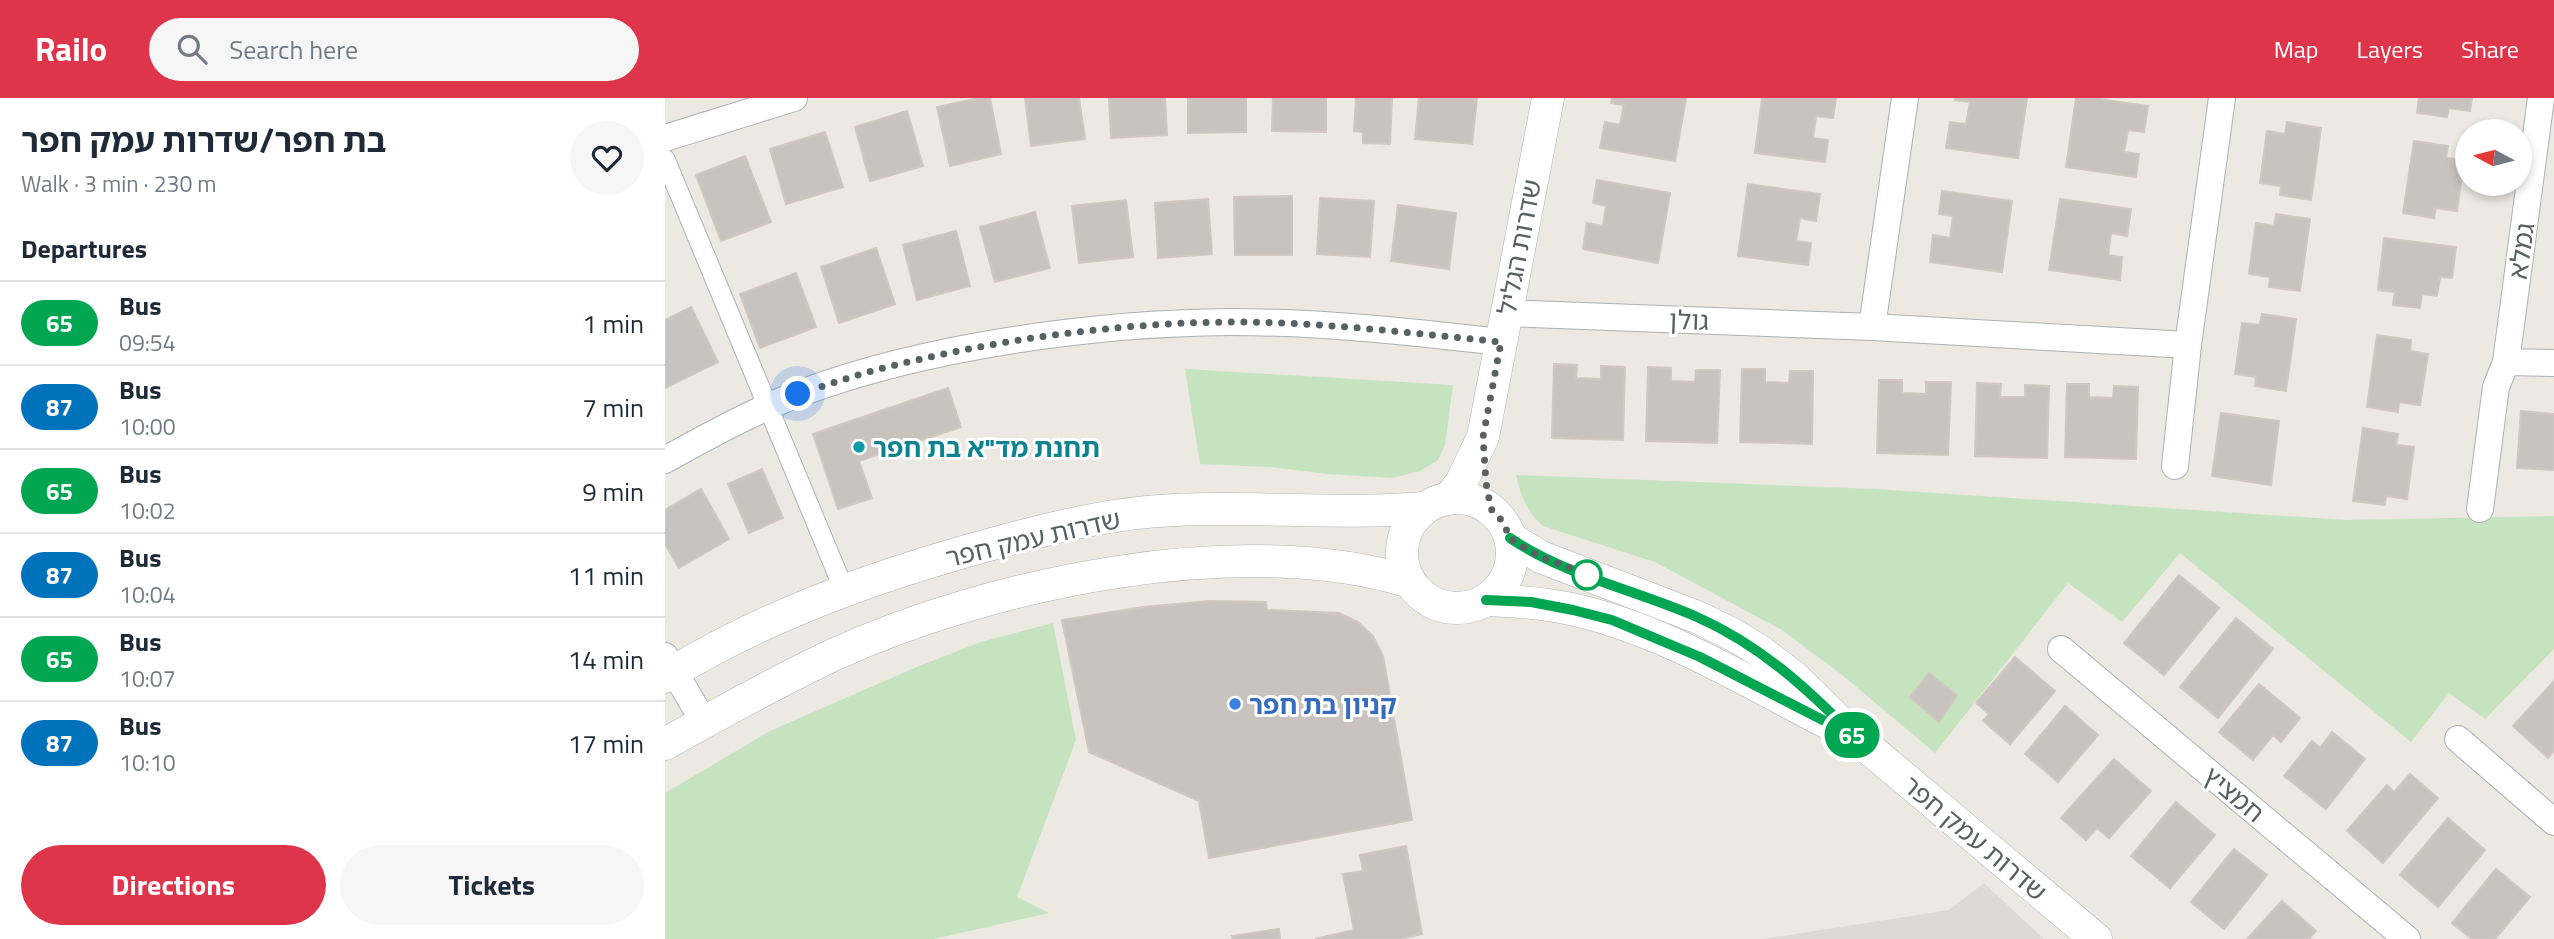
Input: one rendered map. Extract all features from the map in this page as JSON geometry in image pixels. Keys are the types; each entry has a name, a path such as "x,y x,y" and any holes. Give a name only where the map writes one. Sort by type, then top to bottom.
{"street":[{"path":"665,138 793,98"},
{"name":"שדרות הגליל","path":"1491,509 1483,437 1548,98"},
{"path":"1872,327 1905,98"},
{"path":"2175,466 2188,345 2222,98"},
{"name":"גמלא","path":"2480,509 2496,387 2505,362 2541,98"},
{"path":"665,159 845,592"},
{"name":"גולן","path":"665,460 798,394 877,369 1022,339 1114,328 1230,322 1376,328 1872,327 2188,345"},
{"path":"2505,362 2554,363"},
{"name":"שדרות הגליל","path":"1436,504 1461,483 1483,437"},
{"path":"1459,497 1491,509 1503,522 1510,538 1512,556 1509,572 1500,587 1486,600 1468,606 1450,607 1427,599 1410,582 1404,567 1402,551 1411,522 1436,504 1459,497"},
{"name":"שדרות עמק חפר","path":"668,668 781,617 845,592 961,552 1102,518 1174,510 1366,512 1436,504"},
{"name":"שדרות עמק חפר","path":"1510,538 1541,557 1696,617 1760,651 1794,677 1854,736 2096,939"},
{"name":"שדרות עמק חפר","path":"665,744 834,655 886,634 992,599 1067,582 1159,567 1283,560 1351,567 1410,582"},
{"name":"שדרות עמק חפר","path":"1486,600 1531,602 1612,620 1700,657 1854,736"},
{"name":"חמציץ","path":"2061,649 2407,939"},
{"path":"668,668 704,722"},
{"path":"2458,739 2554,822"}],"shaded area":[{"path":"1984,883 2044,939 1763,939 1949,910"}],"green space":[{"path":"1185,369 1453,385 1445,445 1438,460 1420,471 1393,478 1200,464"},
{"path":"1516,475 1875,489 2346,520 2554,516 2554,649 2485,719 2449,693 2411,742 2180,553 2122,622 2068,583 1935,753 1841,674 1782,630 1655,562 1543,526 1525,503"},
{"path":"1053,623 1076,740 1017,897 1049,913 934,939 665,939 665,793 770,731 981,642"}],"building":[{"path":"990,98 1001,154 950,166 937,107"},
{"path":"1025,98 1079,98 1085,139 1031,146"},
{"path":"1109,98 1165,98 1167,135 1111,138"},
{"path":"1188,98 1246,98 1246,132 1188,133"},
{"path":"1273,98 1326,98 1326,132 1272,131"},
{"path":"1356,98 1392,98 1390,144 1363,143 1363,132 1354,131"},
{"path":"1419,98 1477,98 1472,144 1415,139"},
{"path":"1612,98 1686,98 1675,161 1600,148 1605,122 1620,125 1624,105 1611,103"},
{"path":"1762,98 1836,98 1833,118 1816,116 1813,138 1828,140 1825,162 1755,153"},
{"path":"1955,98 2027,98 2018,158 1946,148 1950,122 1966,124 1970,102"},
{"path":"2076,98 2148,106 2144,132 2128,130 2124,152 2139,154 2136,177 2066,167"},
{"path":"2419,98 2472,98 2470,111 2449,108 2447,117 2417,113"},
{"path":"907,111 923,166 870,181 855,127"},
{"path":"2287,122 2321,128 2311,200 2280,195 2281,186 2260,183 2267,131 2285,134"},
{"path":"825,132 843,187 786,204 770,149"},
{"path":"2414,141 2448,146 2446,158 2455,159 2455,196 2459,196 2457,211 2436,208 2434,218 2403,213"},
{"path":"745,156 771,222 721,241 696,175"},
{"path":"1597,180 1670,193 1658,263 1583,249 1587,223 1603,226 1606,206 1593,203"},
{"path":"1748,184 1820,194 1816,221 1800,218 1796,241 1811,243 1808,265 1738,256"},
{"path":"1942,191 2012,201 2002,272 1930,262 1933,235 1950,238 1953,216 1939,214"},
{"path":"1292,196 1292,255 1235,255 1234,197"},
{"path":"1320,198 1374,201 1370,257 1317,254"},
{"path":"1208,199 1212,254 1158,258 1155,203"},
{"path":"2060,199 2131,209 2127,236 2111,233 2108,255 2122,257 2120,280 2049,270"},
{"path":"1126,200 1133,257 1079,263 1072,206"},
{"path":"1398,205 1456,213 1449,269 1391,261"},
{"path":"1035,212 1050,268 995,282 980,227"},
{"path":"2276,214 2310,219 2300,291 2269,287 2270,277 2249,274 2256,223 2274,226"},
{"path":"956,231 970,286 917,300 903,245"},
{"path":"2384,238 2456,247 2452,278 2440,277 2437,296 2422,294 2420,308 2393,305 2395,292 2378,290"},
{"path":"876,248 895,304 839,323 821,267"},
{"path":"796,273 816,327 760,348 740,294"},
{"path":"691,307 718,362 665,388 665,320"},
{"path":"2262,314 2296,319 2286,391 2255,386 2256,377 2235,374 2242,323 2260,325"},
{"path":"2377,335 2411,340 2410,351 2428,354 2420,405 2399,402 2398,412 2367,407"},
{"path":"1554,364 1577,365 1576,378 1601,379 1601,366 1625,367 1623,440 1552,438"},
{"path":"1648,367 1671,368 1671,381 1695,382 1696,370 1720,370 1717,443 1646,441"},
{"path":"1742,369 1765,369 1765,382 1789,383 1790,371 1813,371 1812,444 1740,442"},
{"path":"1879,380 1902,380 1902,393 1926,394 1926,382 1951,382 1948,455 1877,453"},
{"path":"1977,383 2001,384 2000,397 2025,397 2025,385 2049,386 2047,458 1975,456"},
{"path":"2067,384 2089,384 2089,397 2113,398 2114,386 2138,387 2136,459 2065,457"},
{"name":"תחנת מד\"א בת חפר","path":"948,388 961,427 859,461 872,498 838,509 813,434"},
{"path":"2521,411 2554,414 2554,470 2517,468"},
{"path":"2221,413 2279,421 2271,485 2212,476"},
{"path":"2363,428 2398,434 2396,445 2414,447 2407,499 2386,496 2385,505 2353,501"},
{"path":"762,469 783,518 749,533 728,484"},
{"path":"701,489 729,539 679,568 665,544 665,510"},
{"path":"2179,575 2219,608 2164,675 2124,643"},
{"name":"קניון בת חפר","path":"1210,601 1266,602 1267,610 1339,613 1358,622 1373,636 1383,656 1412,820 1209,858 1199,801 1089,752 1062,620 1143,607"},
{"path":"2236,618 2273,649 2218,718 2180,687"},
{"path":"2015,657 2055,691 2010,744 1983,721 1989,714 1976,703"},
{"path":"1929,673 1957,695 1939,722 1910,697"},
{"path":"2554,681 2554,751 2548,758 2513,726"},
{"path":"2259,684 2300,718 2281,742 2273,735 2253,760 2219,732"},
{"path":"2065,706 2098,735 2058,782 2025,754"},
{"path":"2332,732 2365,759 2326,809 2284,776 2312,741 2320,748"},
{"path":"2114,759 2151,791 2109,838 2097,828 2086,840 2061,818"},
{"path":"2410,774 2438,798 2383,863 2347,831 2387,785 2394,792"},
{"path":"2176,802 2215,835 2170,888 2131,856"},
{"path":"2448,818 2485,850 2438,907 2400,875"},
{"path":"1406,846 1422,934 1400,939 1315,939 1354,930 1343,874 1363,871 1360,855"},
{"path":"2234,849 2267,875 2224,929 2191,902"},
{"path":"2496,869 2530,897 2495,939 2472,939 2452,923"},
{"path":"2282,901 2316,931 2309,939 2247,939"},
{"path":"1279,929 1280,939 1233,939 1232,936"}],"bus line":[{"name":"65","path":"1486,600 1531,602 1612,620 1700,657 1854,736 1794,677 1732,634 1696,617 1541,557 1510,538"}],"place":[{"name":"תחנת מד\"א בת חפר","path":"859,447"},
{"name":"קניון בת חפר","path":"1235,704"}],"route":[{"path":"798,394 877,369 955,352 1022,339 1114,328 1230,322 1298,324 1376,328 1501,342 1483,437 1483,461 1491,509 1503,522 1510,538 1523,547 1541,557 1592,576 1587,575"}]}
